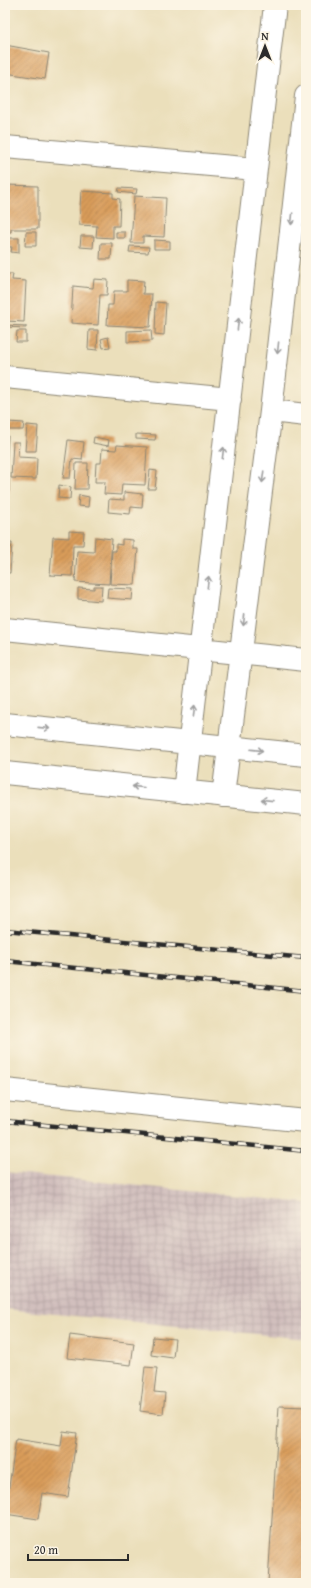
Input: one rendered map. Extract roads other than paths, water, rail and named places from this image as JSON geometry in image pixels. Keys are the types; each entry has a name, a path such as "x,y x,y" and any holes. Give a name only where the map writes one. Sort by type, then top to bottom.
{"street":[{"path":"184,792 275,5"},
{"path":"223,796 302,156 306,96"},
{"path":"5,147 256,169"},
{"path":"5,377 230,399"},
{"path":"271,411 306,415"},
{"path":"5,629 306,660"},
{"path":"5,724 306,755"},
{"path":"5,774 306,804"},
{"path":"5,1090 306,1121"}],"railway":[{"path":"5,930 306,958"},
{"path":"5,961 306,991"},
{"path":"5,1121 306,1151"}]}
